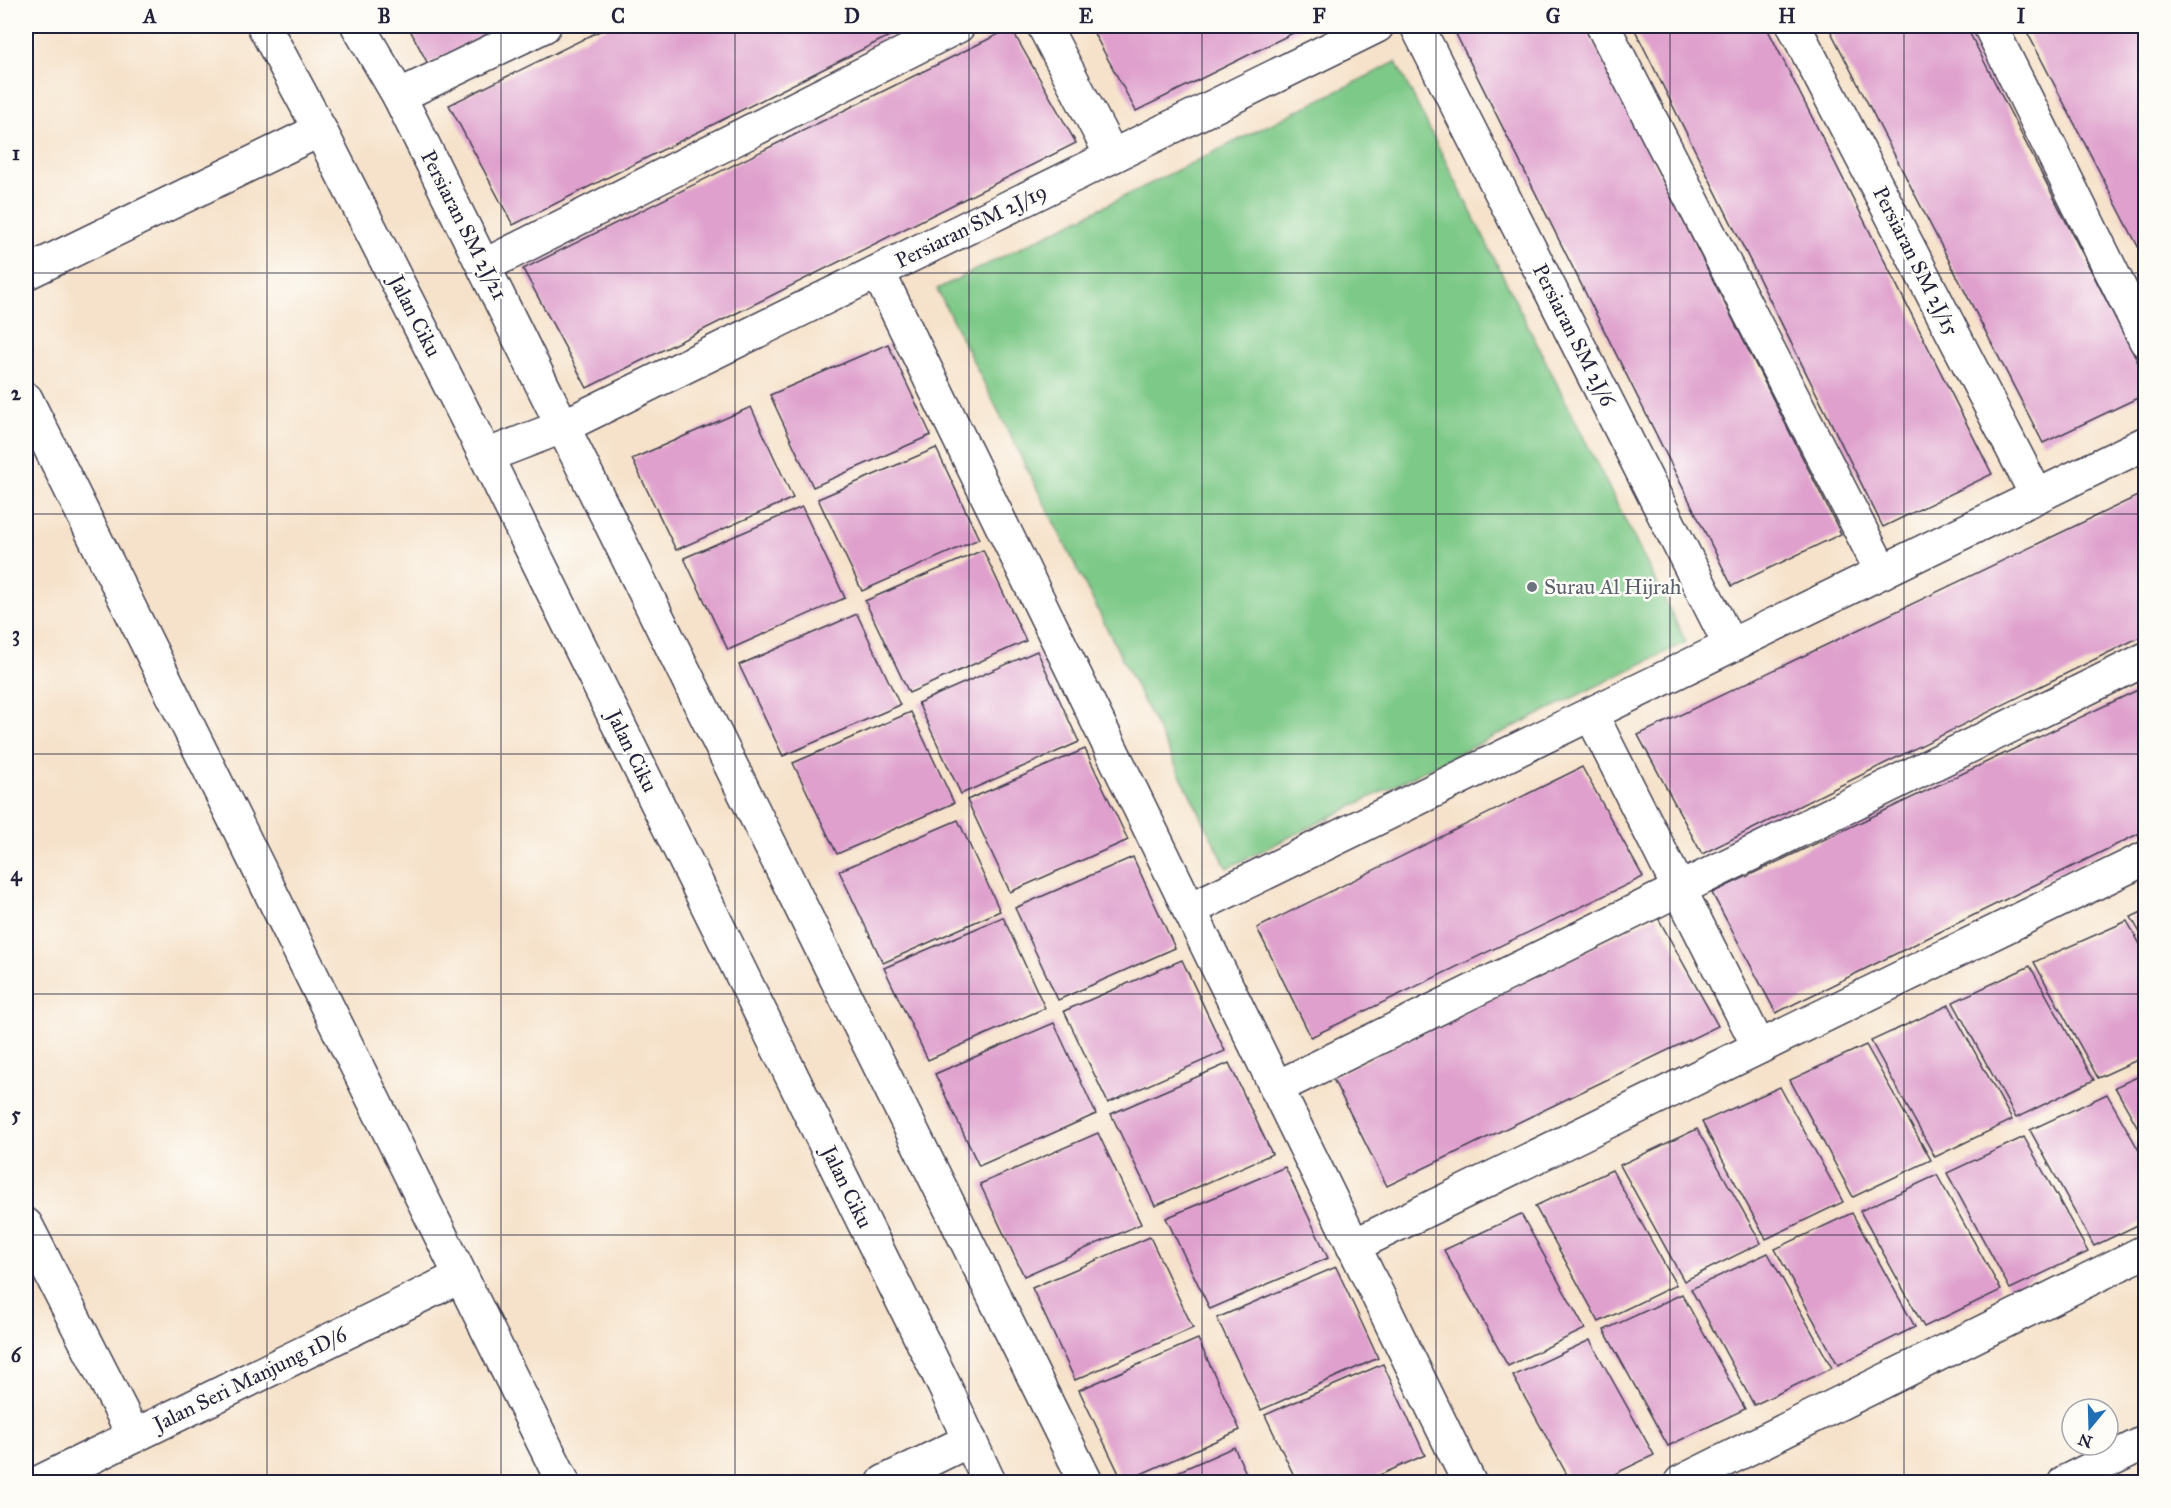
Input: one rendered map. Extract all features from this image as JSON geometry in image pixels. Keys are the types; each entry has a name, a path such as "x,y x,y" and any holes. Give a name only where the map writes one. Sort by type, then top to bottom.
{"street":[{"name":"Jalan Ciku","path":"264,26 320,130 486,456 989,1482"},
{"name":"Persiaran SM 2J/21","path":"358,26 399,96 1086,1482"},
{"path":"399,96 544,26"},
{"path":"484,266 958,26"},
{"path":"1044,26 1112,156"},
{"name":"Persiaran SM 2J/19","path":"486,456 564,426 1377,26"},
{"name":"Persiaran SM 2J/6","path":"1417,26 1730,645"},
{"path":"1603,26 1882,572"},
{"name":"Persiaran SM 2J/15","path":"1794,26 2037,496"},
{"path":"1990,26 2145,341"},
{"path":"26,273 320,130"},
{"path":"878,272 1469,1482"},
{"path":"26,399 563,1482"},
{"path":"1189,910 2145,443"},
{"path":"1276,1088 2145,660"},
{"path":"1591,714 1759,1047"},
{"path":"1353,1246 2145,858"},
{"path":"26,1225 134,1436"},
{"path":"1681,1482 2145,1251"},
{"name":"Jalan Seri Manjung 1D/6","path":"40,1482 461,1276"},
{"path":"884,1482 969,1440"},
{"path":"2065,1482 2145,1442"}],"green space":[{"path":"1396,62 1686,642 1227,868 937,289"}],"building":[{"path":"408,26 504,26 428,64"},
{"path":"610,26 909,26 513,225 449,105"},
{"path":"1090,26 1307,26 1136,111"},
{"path":"1452,26 1585,26 1841,534 1732,586"},
{"path":"1633,26 1766,26 1992,474 1883,527"},
{"path":"1828,26 1966,26 2146,378 2146,394 2043,443"},
{"path":"2024,26 2146,26 2146,262"},
{"path":"1011,28 1076,143 587,388 523,269"},
{"path":"888,344 931,435 813,487 770,395"},
{"path":"751,407 793,498 676,550 632,459"},
{"path":"936,448 979,539 862,591 818,499"},
{"path":"2146,492 2146,634 1702,854 1638,735"},
{"path":"802,507 845,598 728,650 684,558"},
{"path":"983,550 1026,641 909,693 865,601"},
{"path":"857,614 900,705 783,756 739,665"},
{"path":"1037,651 1079,742 961,794 918,703"},
{"path":"2146,686 2146,830 1776,1013 1712,893"},
{"path":"911,712 954,803 837,854 793,763"},
{"path":"1085,749 1128,840 1010,892 967,800"},
{"path":"1582,767 1643,877 1311,1037 1257,928"},
{"path":"958,820 1000,911 883,963 839,871"},
{"path":"1133,857 1175,948 1058,1000 1015,908"},
{"path":"2146,910 2146,943 2131,917"},
{"path":"1657,916 1718,1026 1387,1186 1332,1077"},
{"path":"1003,917 1045,1008 928,1060 884,968"},
{"path":"2127,921 2146,955 2146,1056 2098,1078 2034,962"},
{"path":"1182,960 1225,1051 1108,1103 1064,1011"},
{"path":"2030,966 2094,1080 2016,1118 1953,1002"},
{"path":"1949,1005 2012,1120 1935,1157 1871,1041"},
{"path":"1054,1023 1096,1114 979,1166 935,1074"},
{"path":"1866,1045 1931,1160 1853,1197 1790,1080"},
{"path":"1229,1063 1272,1154 1155,1206 1111,1114"},
{"path":"2146,1073 2146,1142 2115,1087"},
{"path":"1780,1087 1843,1202 1766,1239 1702,1122"},
{"path":"2107,1094 2146,1163 2146,1221 2094,1246 2030,1130"},
{"path":"1697,1129 1761,1243 1684,1281 1620,1165"},
{"path":"1098,1133 1141,1224 1024,1276 980,1184"},
{"path":"2024,1137 2088,1252 2010,1289 1947,1173"},
{"path":"1285,1167 1328,1258 1210,1309 1166,1218"},
{"path":"1612,1170 1676,1285 1599,1322 1535,1206"},
{"path":"1937,1175 2001,1290 1924,1327 1860,1211"},
{"path":"1852,1213 1915,1327 1838,1365 1775,1249"},
{"path":"1521,1214 1585,1329 1508,1366 1444,1250"},
{"path":"1150,1237 1193,1328 1075,1380 1032,1288"},
{"path":"1768,1253 1832,1368 1754,1405 1691,1289"},
{"path":"1336,1267 1378,1358 1261,1410 1217,1318"},
{"path":"1682,1294 1745,1409 1668,1446 1604,1330"},
{"path":"1198,1339 1240,1430 1123,1482 1079,1390"},
{"path":"1590,1340 1654,1455 1598,1482 1571,1482 1513,1376"},
{"path":"1383,1364 1425,1455 1364,1482 1297,1482 1265,1415"},
{"path":"1234,1447 1250,1482 1155,1482"}],"place":[{"name":"Surau Al Hijrah","path":"1532,587"}]}
